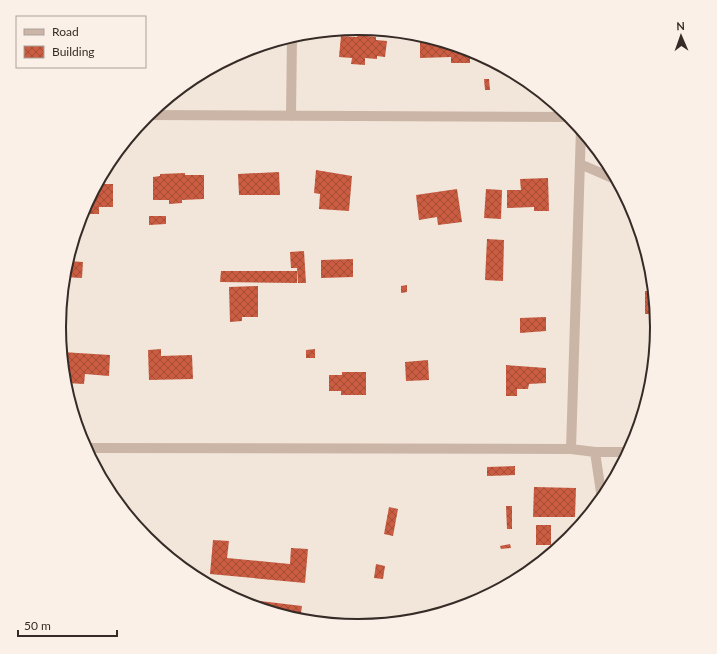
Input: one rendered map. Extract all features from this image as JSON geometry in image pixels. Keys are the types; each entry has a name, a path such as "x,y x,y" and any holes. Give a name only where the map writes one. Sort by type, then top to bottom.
{"street":[{"path":"291,116 292,43"},
{"path":"158,115 561,117"},
{"path":"571,449 581,137"},
{"path":"580,164 608,176"},
{"path":"93,448 571,449 595,452 622,452"},
{"path":"595,452 601,490"}],"building":[{"path":"358,35 376,37 376,40 387,41 385,57 377,56 377,59 365,58 365,65 351,64 352,58 339,57 341,36 357,37"},
{"path":"420,42 452,50 470,57 470,63 451,63 451,57 420,58"},
{"path":"484,79 489,79 490,90 485,90"},
{"path":"316,170 352,176 349,211 319,209 320,194 314,193"},
{"path":"279,172 280,195 239,195 238,174"},
{"path":"185,173 185,175 204,175 204,199 182,200 182,203 169,204 169,200 153,200 153,177 160,176 160,174"},
{"path":"548,178 549,211 534,211 534,207 507,208 507,190 521,190 520,179"},
{"path":"104,184 113,184 113,207 99,207 99,214 89,214"},
{"path":"457,189 462,222 438,225 437,217 419,220 416,195"},
{"path":"486,189 502,190 501,219 484,218"},
{"path":"149,216 166,216 166,224 149,225"},
{"path":"487,239 504,240 503,281 485,280"},
{"path":"304,251 306,283 298,283 297,268 291,268 290,252"},
{"path":"353,259 353,277 321,278 321,260"},
{"path":"74,261 83,262 82,278 71,277"},
{"path":"221,271 297,271 297,283 220,282"},
{"path":"407,285 407,292 401,293 401,286"},
{"path":"258,286 258,317 242,317 242,321 230,322 229,287"},
{"path":"645,291 648,291 650,314 645,314"},
{"path":"546,317 546,331 520,333 520,318"},
{"path":"161,349 161,356 192,355 193,379 149,380 148,350"},
{"path":"315,349 315,358 306,358 306,350"},
{"path":"68,352 110,355 109,376 85,374 84,384 72,383"},
{"path":"428,360 429,380 406,381 405,362"},
{"path":"506,365 546,368 546,383 529,384 528,389 517,389 517,396 506,396"},
{"path":"342,372 366,372 366,395 341,395 341,391 329,391 329,375 342,375"},
{"path":"515,466 515,475 487,476 487,467"},
{"path":"534,487 576,488 575,517 533,517"},
{"path":"506,506 512,506 512,529 507,529"},
{"path":"389,507 398,509 393,536 384,534"},
{"path":"536,525 551,525 551,545 536,545"},
{"path":"213,540 229,541 227,558 290,564 291,548 308,549 305,583 210,574"},
{"path":"510,544 511,548 501,549 500,546"},
{"path":"376,564 385,566 383,579 374,578"},
{"path":"260,602 302,606 301,613 283,609"}]}
